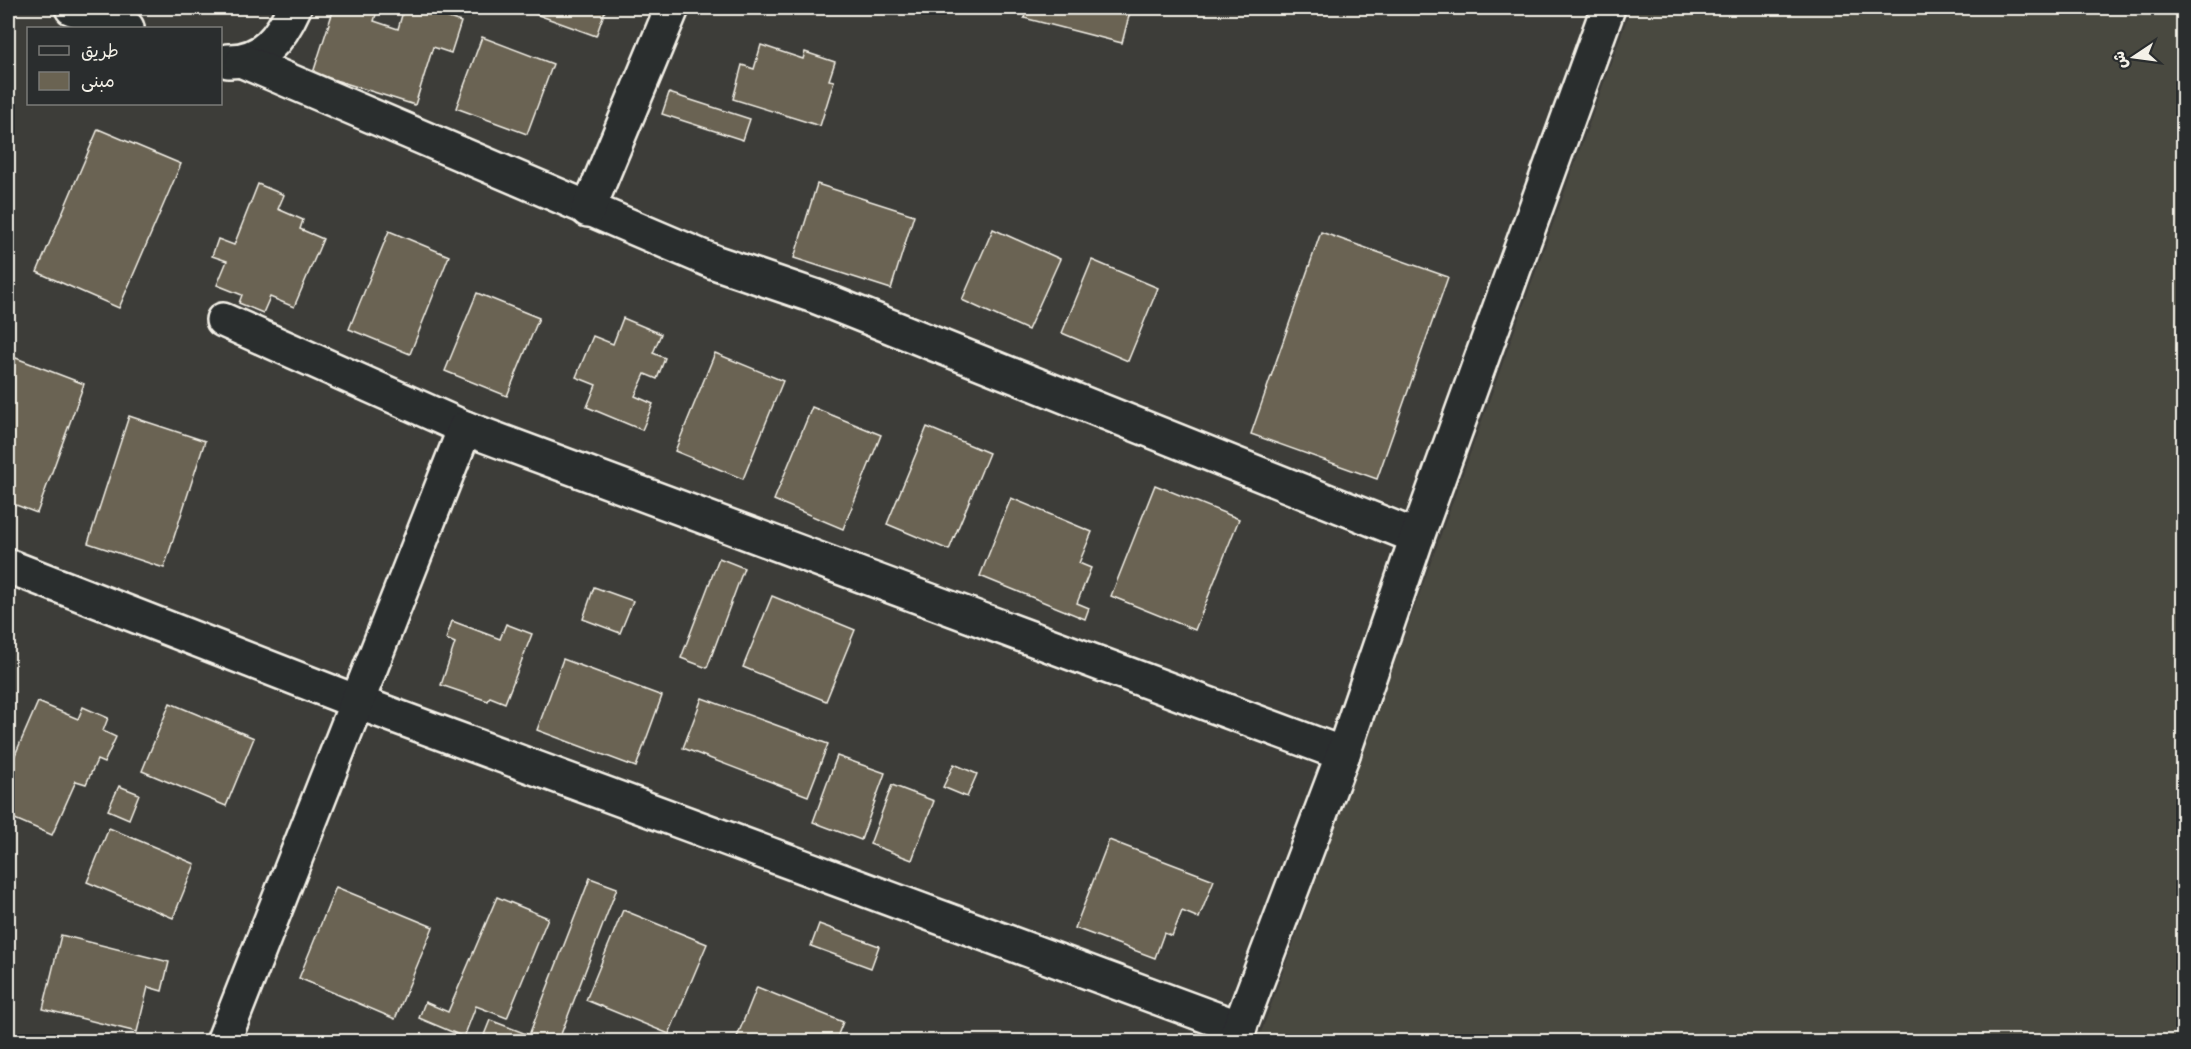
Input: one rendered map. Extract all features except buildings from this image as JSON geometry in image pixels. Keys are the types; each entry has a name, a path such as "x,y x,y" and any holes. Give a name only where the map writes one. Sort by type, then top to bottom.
{"street":[{"path":"72,8 124,27"},
{"path":"232,61 267,50 294,8"},
{"path":"588,210 672,8"},
{"path":"8,566 357,702 1237,1035 1343,753 1417,537 1608,8"},
{"path":"232,61 714,262 817,297 1417,537"},
{"path":"223,320 465,428 1343,753"},
{"path":"223,1041 465,428"}],"shaded area":[{"path":"1631,8 2183,8 2183,1041 1258,1041"}]}
